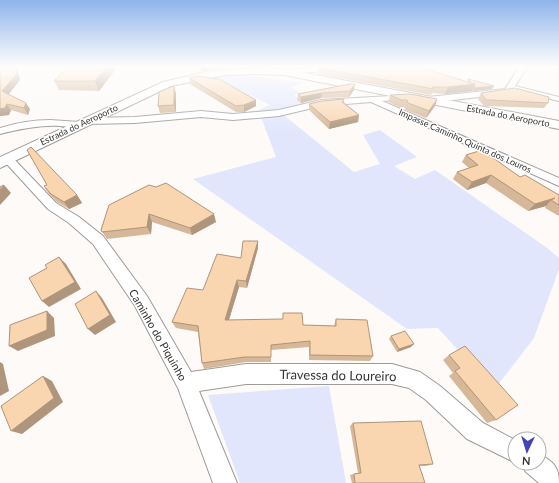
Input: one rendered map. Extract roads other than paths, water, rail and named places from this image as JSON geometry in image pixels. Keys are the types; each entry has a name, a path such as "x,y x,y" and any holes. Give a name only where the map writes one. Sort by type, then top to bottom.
{"main road":[{"name":"Estrada do Aeroporto","path":"4,161 157,89"},
{"name":"Estrada do Aeroporto","path":"368,89 559,125"}],"street":[{"path":"428,100 504,92 508,91 509,89"},
{"path":"516,89 559,99"},
{"path":"0,131 26,124 41,122 84,123 201,114 241,116 278,113 321,103 411,97"},
{"name":"Impasse Caminho Quinta dos Louros","path":"372,100 559,182"},
{"name":"Caminho do Piquinho","path":"4,161 52,206 74,220 98,240 141,301 186,383 224,483"},
{"name":"Travessa do Loureiro","path":"186,383 246,374 392,374 413,379 433,394 475,431 507,448"},
{"path":"543,471 554,483"}]}
